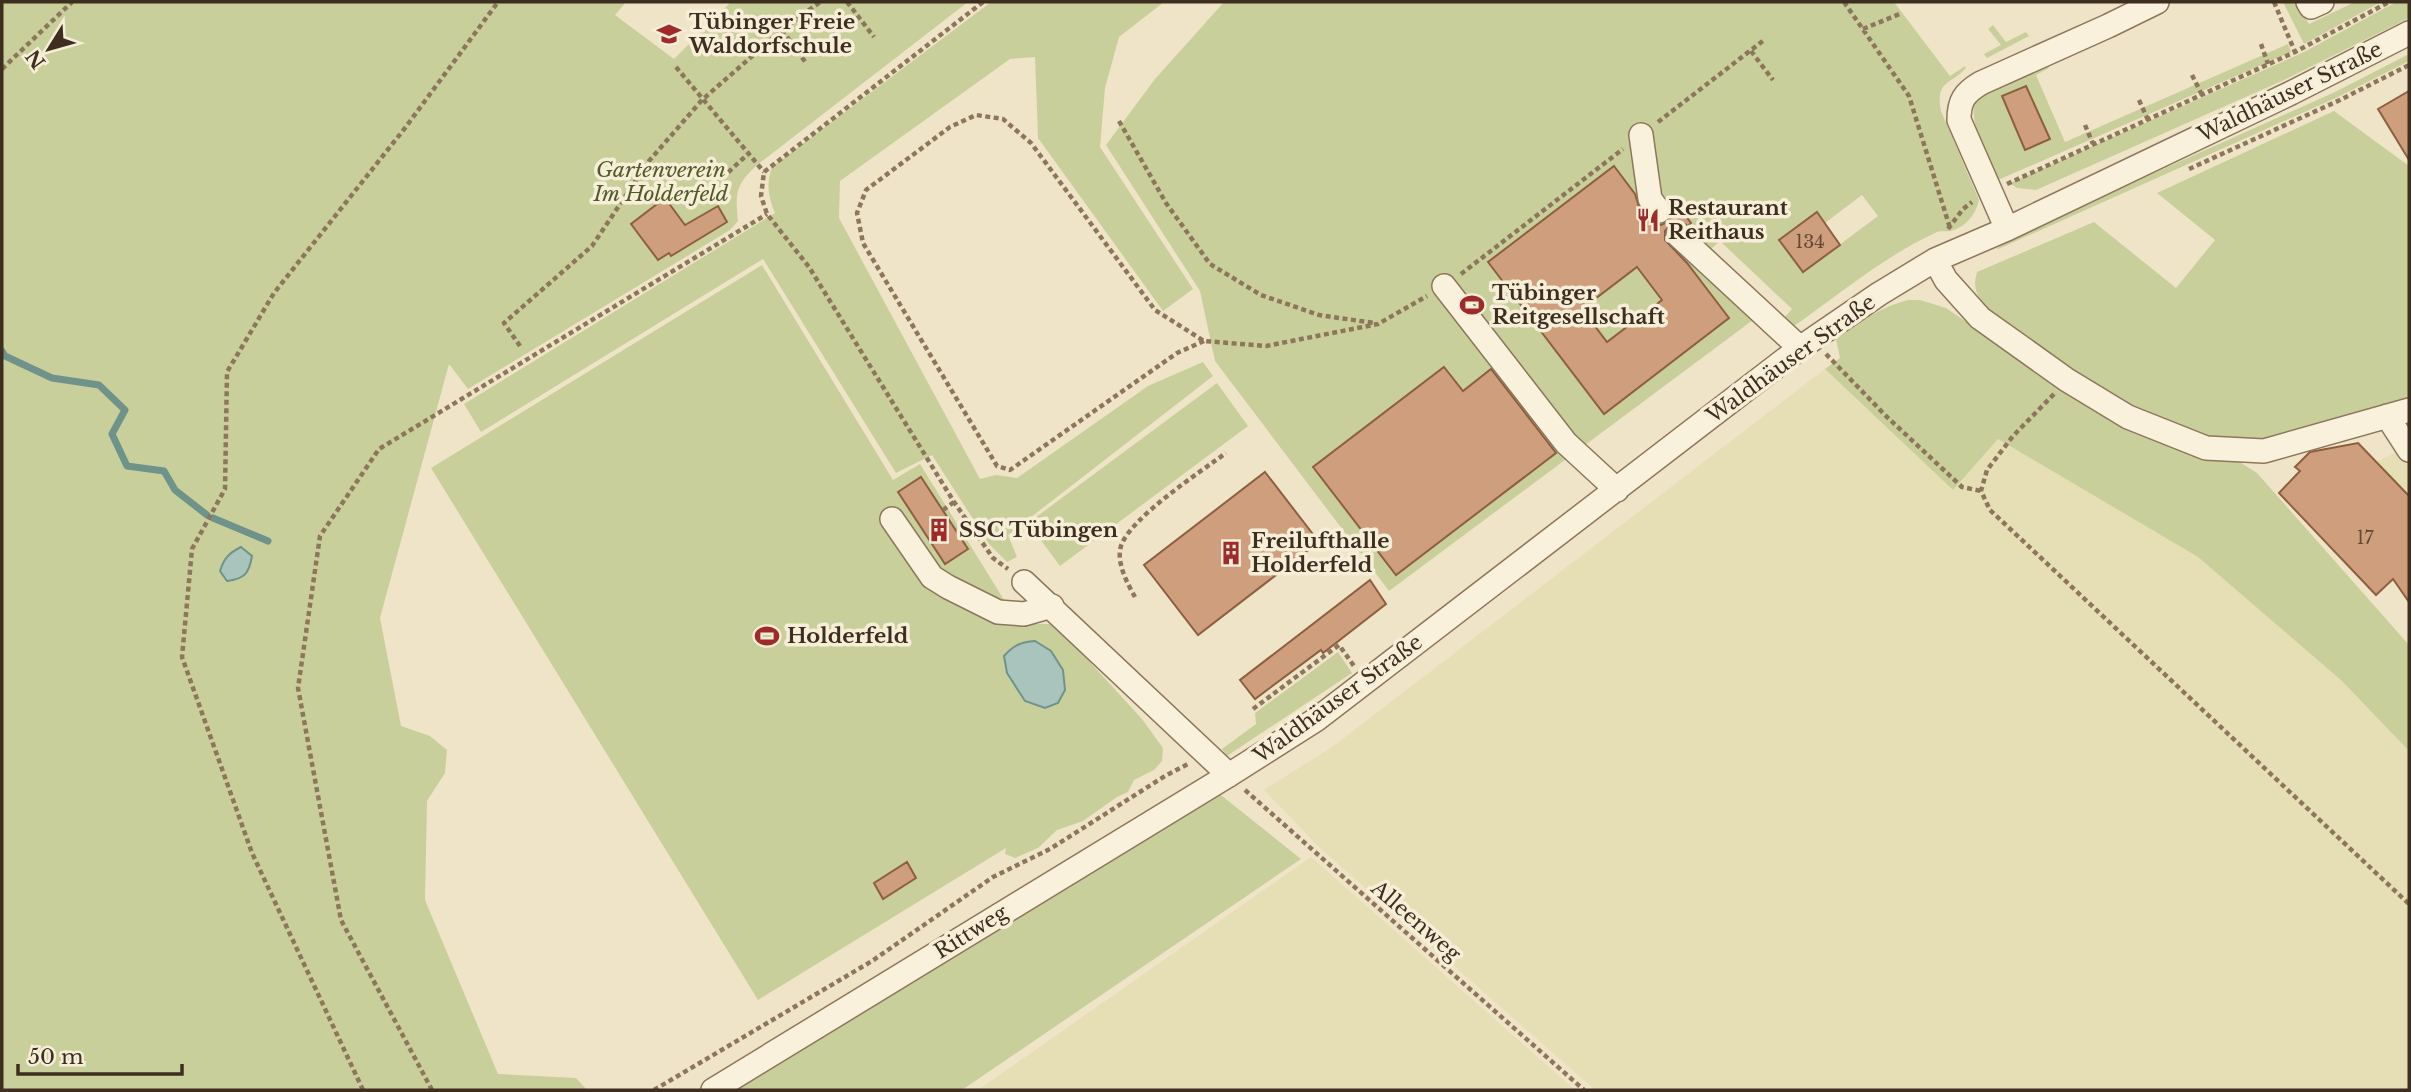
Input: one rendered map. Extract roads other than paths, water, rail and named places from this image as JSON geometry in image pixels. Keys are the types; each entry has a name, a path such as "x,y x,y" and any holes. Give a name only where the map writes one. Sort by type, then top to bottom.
{"street":[{"path":"2007,229 1959,120 1959,105 1966,92 2157,2"},
{"path":"2308,2 2311,7 2322,2"},
{"name":"Waldhäuser Straße","path":"1229,775 1317,719 1806,344 1879,294 1936,260 2007,229 2291,93 2409,33"},
{"path":"1642,135 1650,199 1659,211"},
{"path":"1678,235 1806,344"},
{"path":"1936,260 1946,280 1980,318 2067,380 2128,417 2206,448 2264,451 2409,410"},
{"path":"1444,286 1566,443 1617,490"},
{"path":"2387,416 2409,450"},
{"path":"892,519 932,577 948,587 998,612 1024,614 1052,606"},
{"path":"1024,582 1229,775"},
{"name":"Rittweg","path":"713,1090 1229,775"}],"water":[{"path":"241,547 252,556 249,567 242,577 227,581 220,571 222,566 233,551"},
{"path":"1035,641 1051,651 1063,670 1065,690 1058,703 1045,708 1025,701 1007,673 1004,656 1018,645"}],"waterway":[{"path":"2,351 5,356 52,378 99,385 125,410 112,434 127,466 164,471 175,490 207,515"},
{"path":"213,518 268,541"}],"place":[{"name":"Tübinger Freie Waldorfschule","path":"669,34"},
{"name":"Restaurant Reithaus","path":"1648,220"},
{"name":"Tübinger Reitgesellschaft","path":"1472,305"},
{"name":"SSC Tübingen","path":"939,530"},
{"name":"Freilufthalle Holderfeld","path":"1231,553"},
{"name":"Holderfeld","path":"767,636"}],"park label":[{"name":"Gartenverein Im Holderfeld","path":"661,182"}]}
